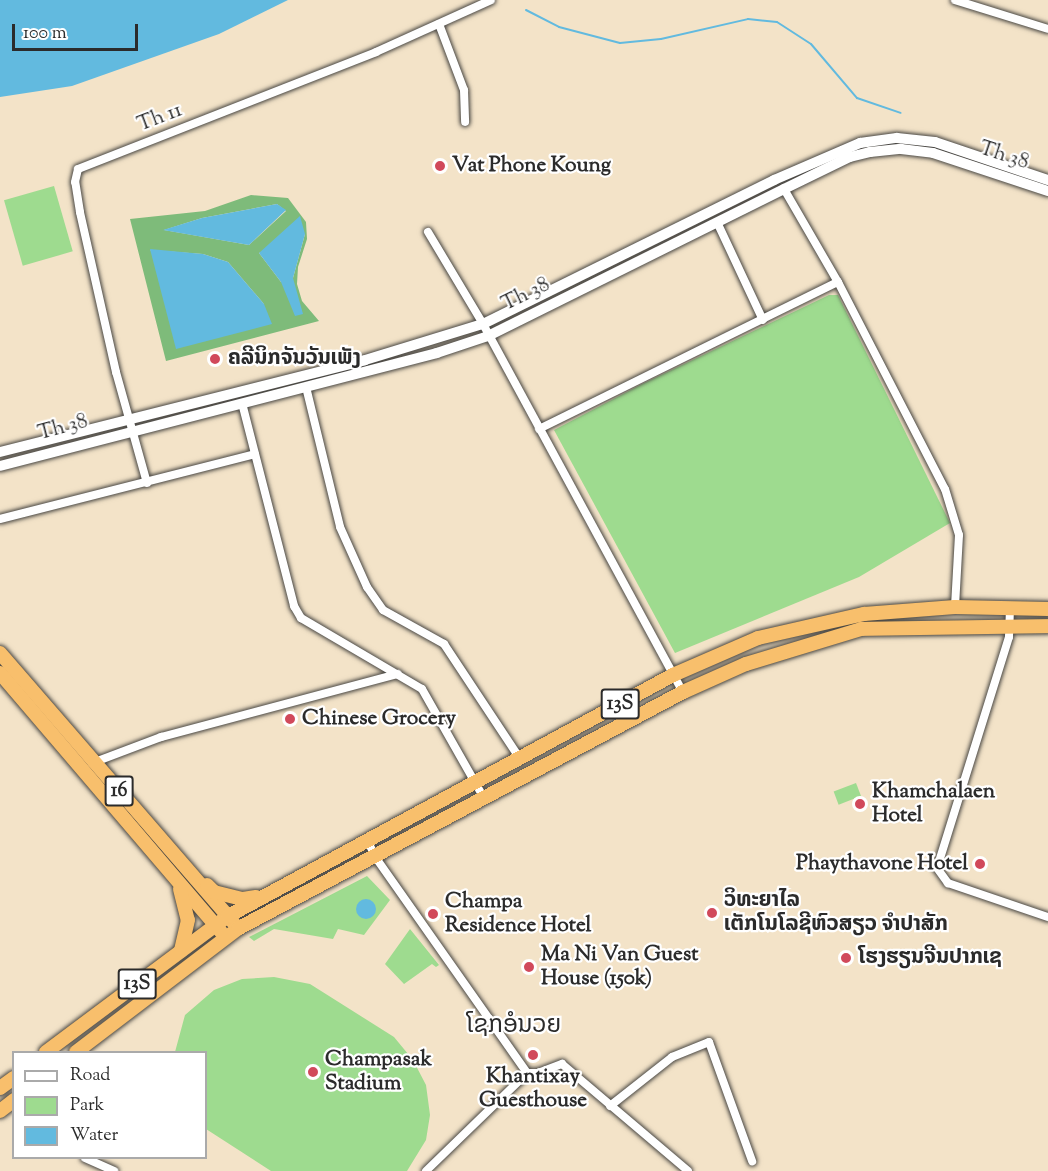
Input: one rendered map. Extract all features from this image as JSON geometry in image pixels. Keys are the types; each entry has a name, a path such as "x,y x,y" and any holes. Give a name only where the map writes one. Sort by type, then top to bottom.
{"highway":[{"name":"13S","path":"49,1051 228,916 261,896 368,842 673,675 758,638 807,625 864,614 955,607 1048,609"},
{"name":"13S","path":"79,1051 238,928 376,858 683,692 746,664 861,629 1048,626"},
{"name":"16","path":"0,653 174,876 226,938"},
{"name":"16","path":"0,673 187,868 238,928"},
{"path":"187,868 214,892 243,899 261,896"},
{"path":"174,876 186,903 188,920 181,951"}],"street":[{"name":"Th 11","path":"147,483 130,430 80,212 75,182 78,169 439,24 491,0"},
{"path":"955,0 1048,29"},
{"path":"439,24 464,90 465,122"},
{"name":"Th 38","path":"0,452 375,357 483,324 774,180 860,142 897,138 935,142 1048,180"},
{"name":"Th 38","path":"0,466 130,430 306,387 488,336 850,157 901,149 933,153 1048,191"},
{"path":"783,189 838,282 945,489 959,535 955,607"},
{"path":"717,222 763,320"},
{"path":"428,232 483,324 683,692"},
{"path":"539,429 838,282"},
{"path":"306,387 340,527 367,587 384,610 444,644 520,759"},
{"path":"242,403 294,606 301,618 398,674 429,699 484,798"},
{"path":"0,519 255,454"},
{"path":"1010,608 1010,625 937,868 948,883 1048,917"},
{"path":"89,765 160,737 398,674"},
{"path":"368,842 376,858 527,1073"},
{"path":"610,1106 672,1057 709,1042 752,1161"},
{"path":"426,1171 527,1073 538,1073 562,1064 688,1171"},
{"path":"0,1088 9,1105"},
{"path":"87,1159 114,1171"}],"green space":[{"path":"54,186 73,251 23,266 4,200"},
{"path":"251,195 288,198 306,222 307,239 298,267 297,284 302,301 319,321 166,361 130,219 205,211","holes":["277,204 286,211 249,245 164,230 202,218","305,234 293,278 281,282 259,253","150,250 203,254 228,262 264,304"]},
{"path":"829,295 838,295 950,523 859,577 675,653 554,430 642,384"},
{"path":"856,783 861,796 839,805 834,792"},
{"path":"367,876 390,900 364,935 338,929 333,939 274,929 254,941 249,937"},
{"path":"410,929 439,965 436,967 432,964 404,984 385,964"},
{"name":"Champasak Stadium","path":"274,977 310,984 394,1037 413,1060 426,1085 430,1115 426,1140 407,1171 271,1171 207,1130 207,1051 175,1051 185,1015 214,990 242,979"}],"water":[{"path":"0,0 288,0 219,34 72,86 0,97"},
{"path":"277,204 286,210 249,245 163,230 202,218"},
{"path":"300,216 305,234 293,278 303,314 295,316 281,282 259,253"},
{"path":"150,249 203,254 228,262 264,304 272,324 176,349"},
{"path":"362,899 370,899 376,905 376,913 370,919 362,919 356,913 356,905"}],"waterway":[{"path":"526,10 559,27 620,43 661,39 748,19 777,22 811,44 857,98 901,113"}],"place":[{"name":"Vat Phone Koung","path":"440,166"},
{"name":"ຄລີນິກຈັນວັນເພັງ","path":"215,359"},
{"name":"Chinese Grocery","path":"290,719"},
{"name":"Khamchalaen Hotel","path":"860,804"},
{"name":"Phaythavone Hotel","path":"980,864"},
{"name":"ວິທະຍາໄລ ເຕັກໂນໂລຊີຫົວສຽວ ຈຳປາສັກ","path":"712,913"},
{"name":"Champa Residence Hotel","path":"433,914"},
{"name":"ໂຮງຮຽນຈີນປາກເຊ","path":"846,958"},
{"name":"Ma Ni Van Guest House (150k)","path":"529,967"},
{"name":"Khantixay Guesthouse","path":"533,1055"},
{"name":"Champasak Stadium","path":"313,1072"}],"district":[{"name":"ໂຊກອໍນວຍ","path":"514,1027"}]}
